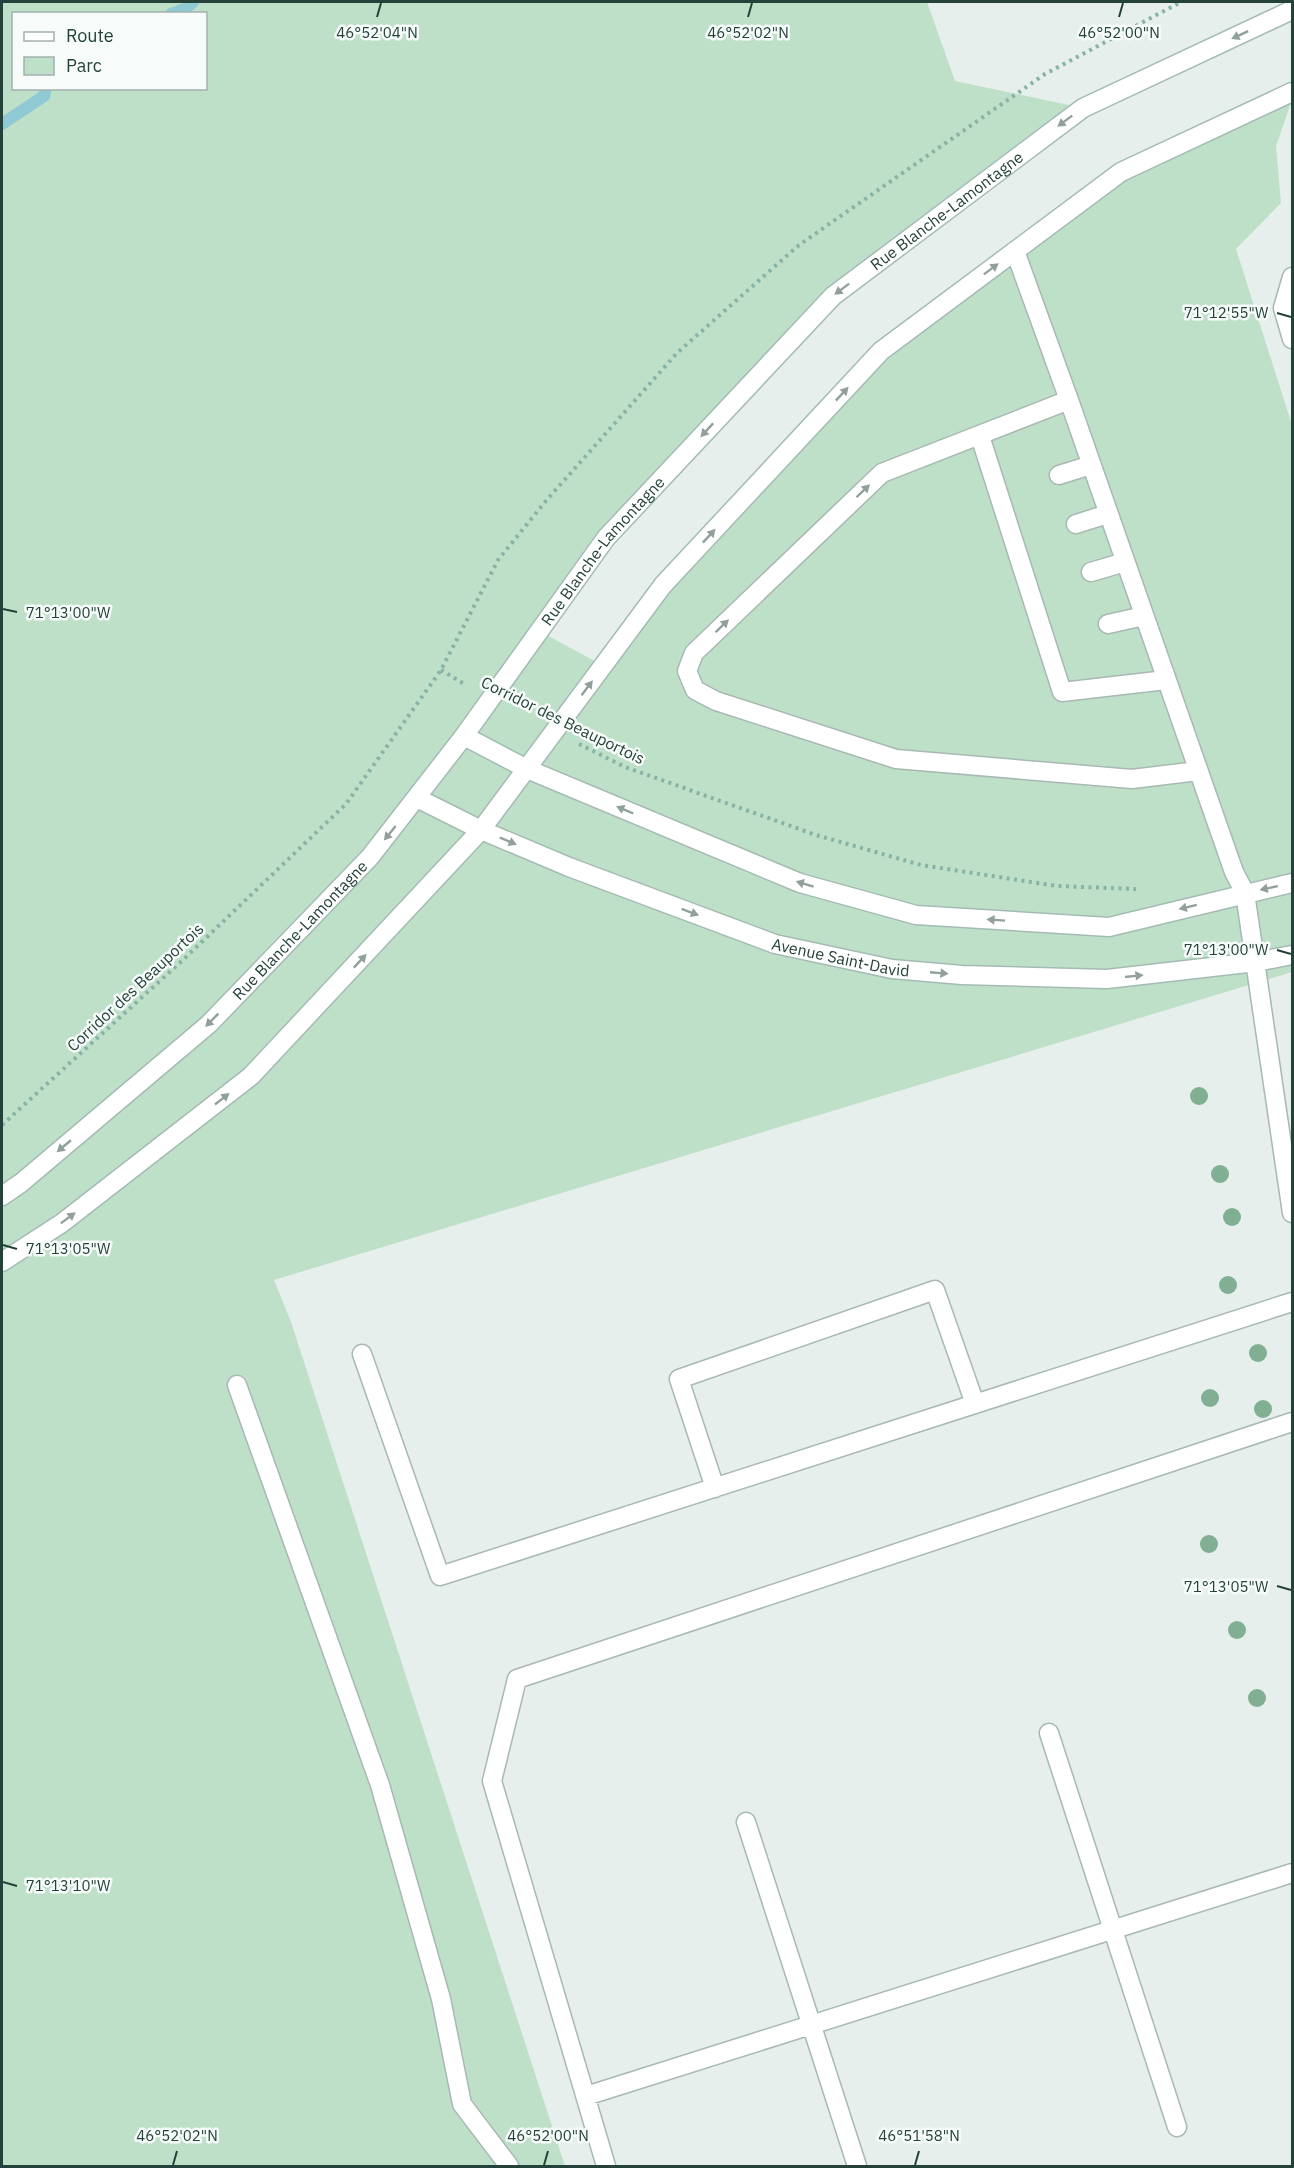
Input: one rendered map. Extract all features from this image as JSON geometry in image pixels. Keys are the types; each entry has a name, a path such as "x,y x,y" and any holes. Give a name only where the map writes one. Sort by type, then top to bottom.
{"street":[{"name":"Rue Blanche-Lamontagne","path":"2,1196 21,1183 208,1024 370,857 464,736 606,538 832,297 1083,108 1293,10"},
{"path":"2,1262 62,1223 251,1076 481,830 663,585 881,351 1121,172 1293,92"},
{"path":"1014,251 1069,400 1234,872 1245,893 1293,1213"},
{"path":"1293,277 1283,308 1293,339"},
{"path":"1069,400 882,472 694,652 687,671 695,690 716,701 897,759 1132,779 1198,771"},
{"path":"980,436 1007,490 1054,636 1062,692 1166,680"},
{"path":"1059,475 1092,465"},
{"path":"1076,525 1108,514"},
{"path":"1092,572 1125,562"},
{"path":"1108,624 1144,616"},
{"path":"464,736 528,769 800,883 916,915 1109,927 1293,883"},
{"name":"Avenue Saint-David","path":"417,798 481,830 569,867 775,944 892,969 962,975 1107,979 1256,962 1293,955"},
{"path":"715,1488 679,1379 934,1290 975,1404"},
{"path":"362,1353 440,1576 1293,1302"},
{"path":"237,1385 380,1785 441,2000 462,2104 509,2166"},
{"path":"606,2166 492,1781 517,1679 1293,1422"},
{"path":"1049,1733 1177,2127"},
{"path":"746,1822 857,2166"},
{"path":"585,2096 1293,1873"}],"path":[{"path":"441,670 498,560 545,502 677,353 799,245 1045,74 1181,2"},
{"name":"Corridor des Beauportois","path":"2,1125 185,958 346,804 441,670 490,700"},
{"name":"Corridor des Beauportois","path":"555,732 625,767 816,835 921,865 1057,886 1137,889"}],"green space":[{"path":"2,2 927,2 955,81 1083,108 833,296 606,538 539,631 604,666 663,585 881,351 1121,172 1292,100 1276,146 1281,203 1236,249 1292,425 1292,972 274,1280 291,1322 565,2166 2,2166"}],"waterway":[{"path":"177,12 185,9 193,2"},
{"path":"2,124 44,96 46,90"}]}
